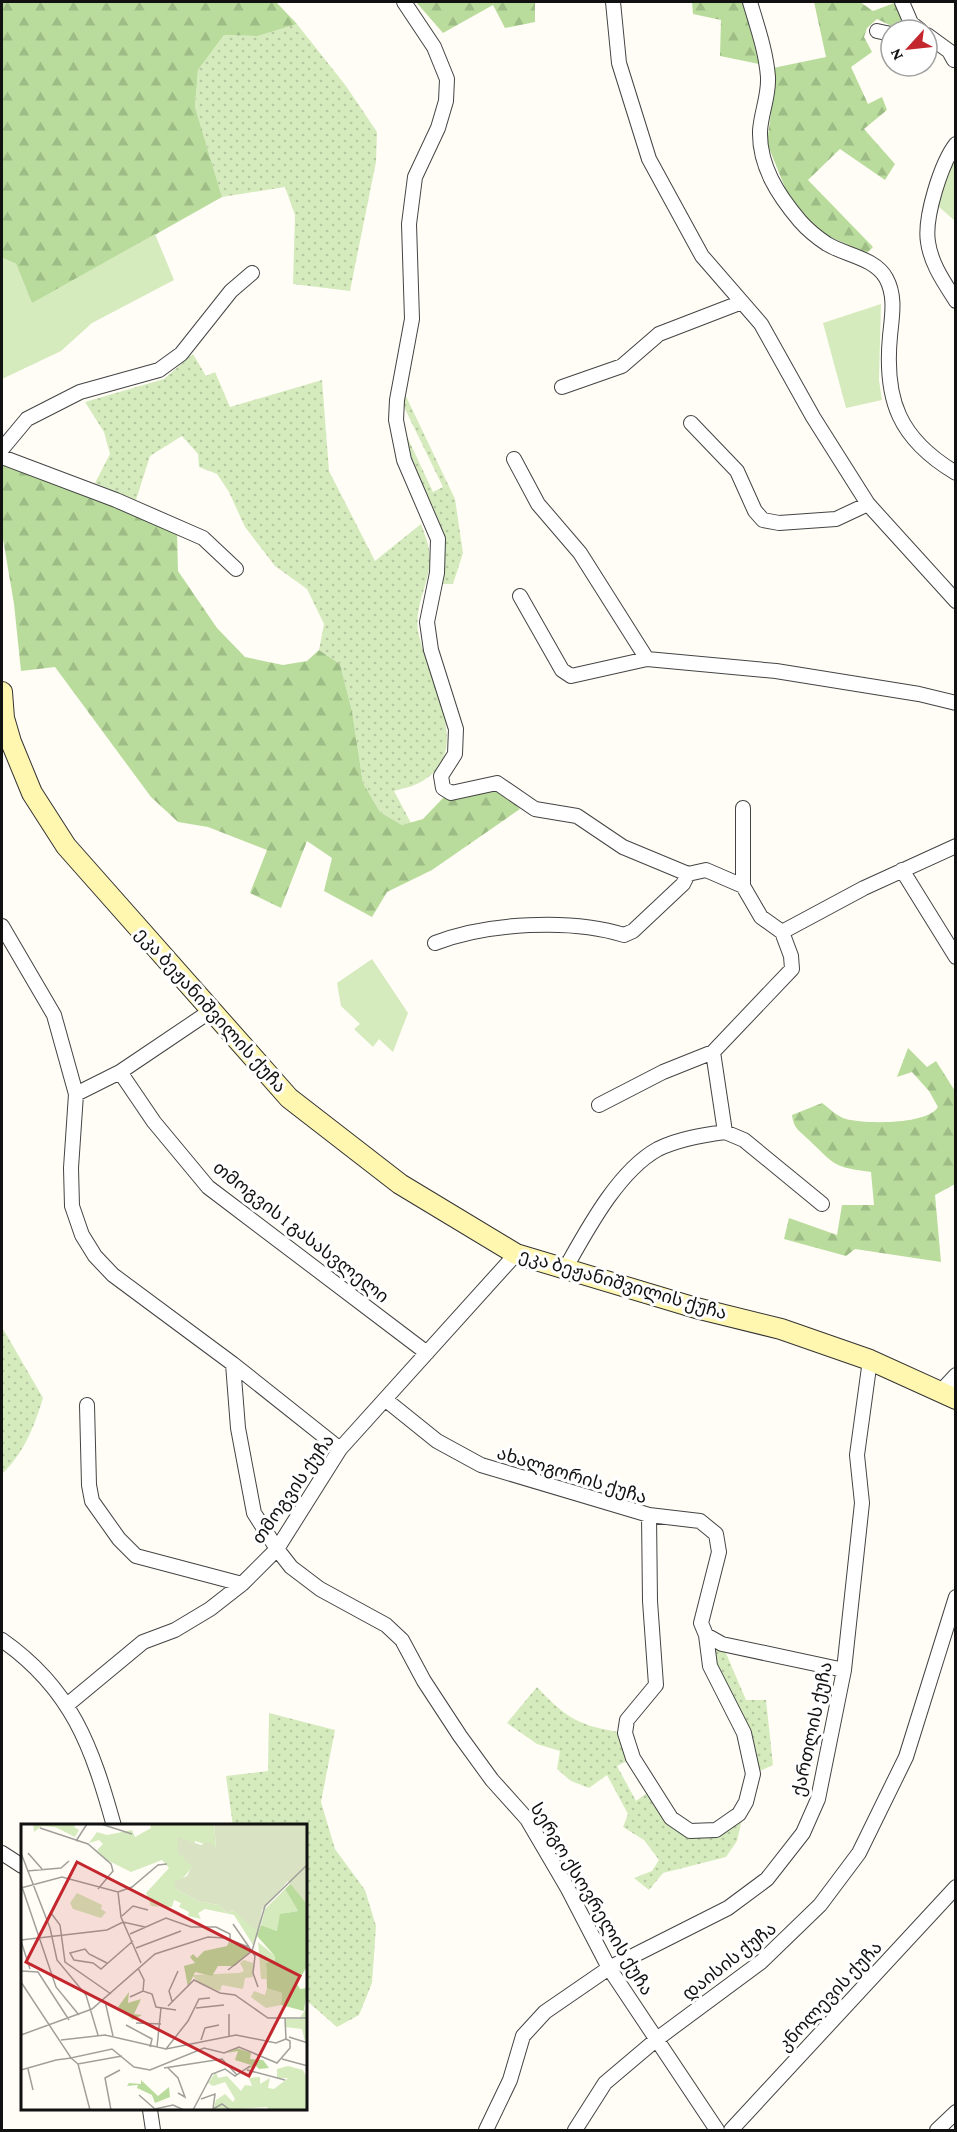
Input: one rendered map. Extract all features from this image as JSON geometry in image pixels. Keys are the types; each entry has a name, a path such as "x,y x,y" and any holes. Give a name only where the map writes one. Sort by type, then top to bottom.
{"street":[{"path":"404,2 434,47 447,79 446,101 438,128 415,177 409,224 412,319 396,400 396,420 404,460 438,539 437,573 427,622 431,650 456,729 455,754 441,776 443,788 451,793 497,783 535,809 577,816 623,847 688,874 706,870 743,886"},
{"path":"613,2 619,63 649,159 702,256 760,324 813,417 868,504 956,601"},
{"path":"750,2 765,57 768,78 760,131 764,162 775,189 802,223 827,244 873,265 885,276 894,302 887,369 892,398 905,427 918,446 956,473"},
{"path":"902,2 909,18"},
{"path":"939,44 949,51 955,60"},
{"path":"939,52 955,60"},
{"path":"956,144 932,204 927,241 935,268 956,301"},
{"path":"2,449 27,419 80,392 159,370 182,354 231,291 252,273"},
{"path":"562,387 622,366 659,334 742,302"},
{"path":"691,423 737,471 755,511 763,520 780,522 836,519 868,504"},
{"path":"2,457 116,500 203,538 237,569"},
{"path":"514,459 538,504 580,553 647,659"},
{"path":"520,596 562,670 571,676 647,659 776,671 956,702"},
{"name":"ეკა ბეჟანიშვილის ქუჩა","path":"2,692 4,718 11,742 32,793 66,846 289,1098 400,1184 516,1254 781,1329 870,1360 948,1395"},
{"path":"599,1105 663,1072 713,1052 792,969 791,956 782,932 761,917 743,886 743,808"},
{"path":"782,932 902,870 956,846"},
{"path":"902,870 956,957"},
{"path":"435,943 463,932 507,926 552,926 624,935 633,931 683,884 688,874"},
{"path":"2,926 54,1015 76,1094 70,1168 72,1206 82,1235 94,1256 113,1275 233,1364 340,1449"},
{"path":"76,1094 120,1072 212,1010"},
{"path":"713,1052 725,1132"},
{"name":"თმოგვის I გასასვლელი","path":"120,1072 154,1122 208,1187 427,1353"},
{"path":"565,1269 587,1230 633,1167 658,1149 700,1135 725,1132 744,1140 822,1204"},
{"name":"თმოგვის ქუჩა","path":"68,1705 143,1642 175,1630 210,1609 242,1584 277,1549 340,1449 516,1254"},
{"name":"ქართლის ქუჩა","path":"486,2130 510,2080 523,2036 563,1998 609,1968 728,1908 766,1879 803,1833 818,1799 844,1670 862,1503 857,1455 870,1360"},
{"name":"სერგო ქსოვრელის ქუჩა","path":"233,1364 238,1428 254,1513 291,1567 320,1589 386,1625 402,1640 424,1681 460,1736 492,1780 526,1819 568,1889 609,1968 717,2130"},
{"path":"948,1395 956,1376"},
{"name":"ახალგორის ქუჩა","path":"386,1400 437,1441 481,1465 649,1515 650,1601 656,1685 627,1720 625,1733 633,1758 671,1818 690,1831 716,1830 739,1814 746,1802 753,1774 744,1733 711,1666 706,1635"},
{"path":"87,1405 88,1477 92,1501 119,1539 136,1556 242,1584"},
{"path":"649,1515 700,1521 716,1534 719,1552 701,1623 706,1635 722,1644 844,1670"},
{"name":"დაისის ქუჩა","path":"574,2130 605,2083 657,2038 761,1962 820,1905 859,1853 906,1757 956,1597"},
{"path":"2,1640 38,1671 68,1705 91,1749 113,1824"},
{"path":"2,1853 21,1865"},
{"name":"კნოლევის ქუჩა","path":"731,2130 956,1887"},
{"path":"150,2111 153,2130"},
{"path":"937,2130 956,2112"}],"green space":[{"path":"2,2 276,2 297,24 258,36 224,35 198,70 195,107 222,197 32,304 16,264 2,258"},
{"path":"416,2 535,2 535,22 505,28 493,5 443,33"},
{"path":"692,2 744,2 759,64 720,56 721,20 693,14"},
{"path":"814,2 860,2 873,11 897,2 899,13 903,18 879,18 867,28 864,37 872,52 851,67 868,104 882,97 887,110 864,129 895,164 885,180 840,149 808,180 873,247 867,253 830,237 807,221 788,195 767,143 773,97 773,68 826,57"},
{"path":"297,24 346,86 377,132 376,162 350,291 293,284 295,215 285,187 222,197 195,107 198,70 224,35 258,36"},
{"path":"955,154 955,221 938,206 942,186"},
{"path":"155,234 174,280 92,323 61,351 2,379 2,258 16,264 32,303"},
{"path":"881,304 879,380 882,400 846,408 823,323"},
{"path":"193,354 206,376 215,372 230,407 322,380 329,471 375,561 421,524 430,559 428,576 418,612 418,631 437,689 447,731 446,750 439,766 421,782 394,791 411,823 402,825 380,812 363,783 352,711 340,664 319,650 324,624 307,589 275,566 245,527 229,492 217,474 199,467 198,454 182,436 150,456 136,500 95,483 110,454 104,432 85,402 164,379"},
{"path":"403,390 455,499 463,553 453,584 443,584 445,555 440,533 408,457 404,430 433,492 443,487 404,407"},
{"path":"2,464 124,509 177,532 178,571 217,628 245,657 283,665 307,661 319,650 340,664 352,711 363,783 380,812 402,825 423,819 443,798 496,786 520,809 432,870 387,892 372,917 324,891 332,858 307,841 281,908 250,893 267,850 208,827 178,822 151,797 55,667 21,671 14,604 2,533"},
{"path":"372,959 408,1013 393,1052 379,1039 373,1047 354,1029 360,1024 341,1006 337,983"},
{"path":"908,1048 927,1067 936,1061 955,1091 955,1184 935,1195 941,1262 855,1249 846,1256 784,1239 789,1218 837,1235 842,1205 874,1205 871,1172 836,1164 798,1130 792,1115 822,1103 843,1118 855,1121 895,1122 932,1113 938,1107 929,1091 912,1072 897,1077"},
{"path":"2,1327 43,1398 27,1439 10,1466 2,1474"},
{"path":"722,1644 746,1700 766,1700 773,1765 753,1774 707,1650"},
{"path":"537,1687 576,1720 597,1728 625,1733 633,1758 617,1766 636,1801 651,1790 690,1831 716,1830 746,1802 737,1841 726,1857 663,1873 649,1890 634,1878 652,1871 659,1860 644,1840 623,1827 628,1814 607,1775 589,1788 571,1781 557,1769 560,1751 537,1744 507,1723"},
{"path":"269,1713 335,1730 321,1802 335,1849 365,1890 376,1926 372,1983 359,2015 337,2027 308,2002 308,1824 233,1824 226,1776 268,1771"}]}
